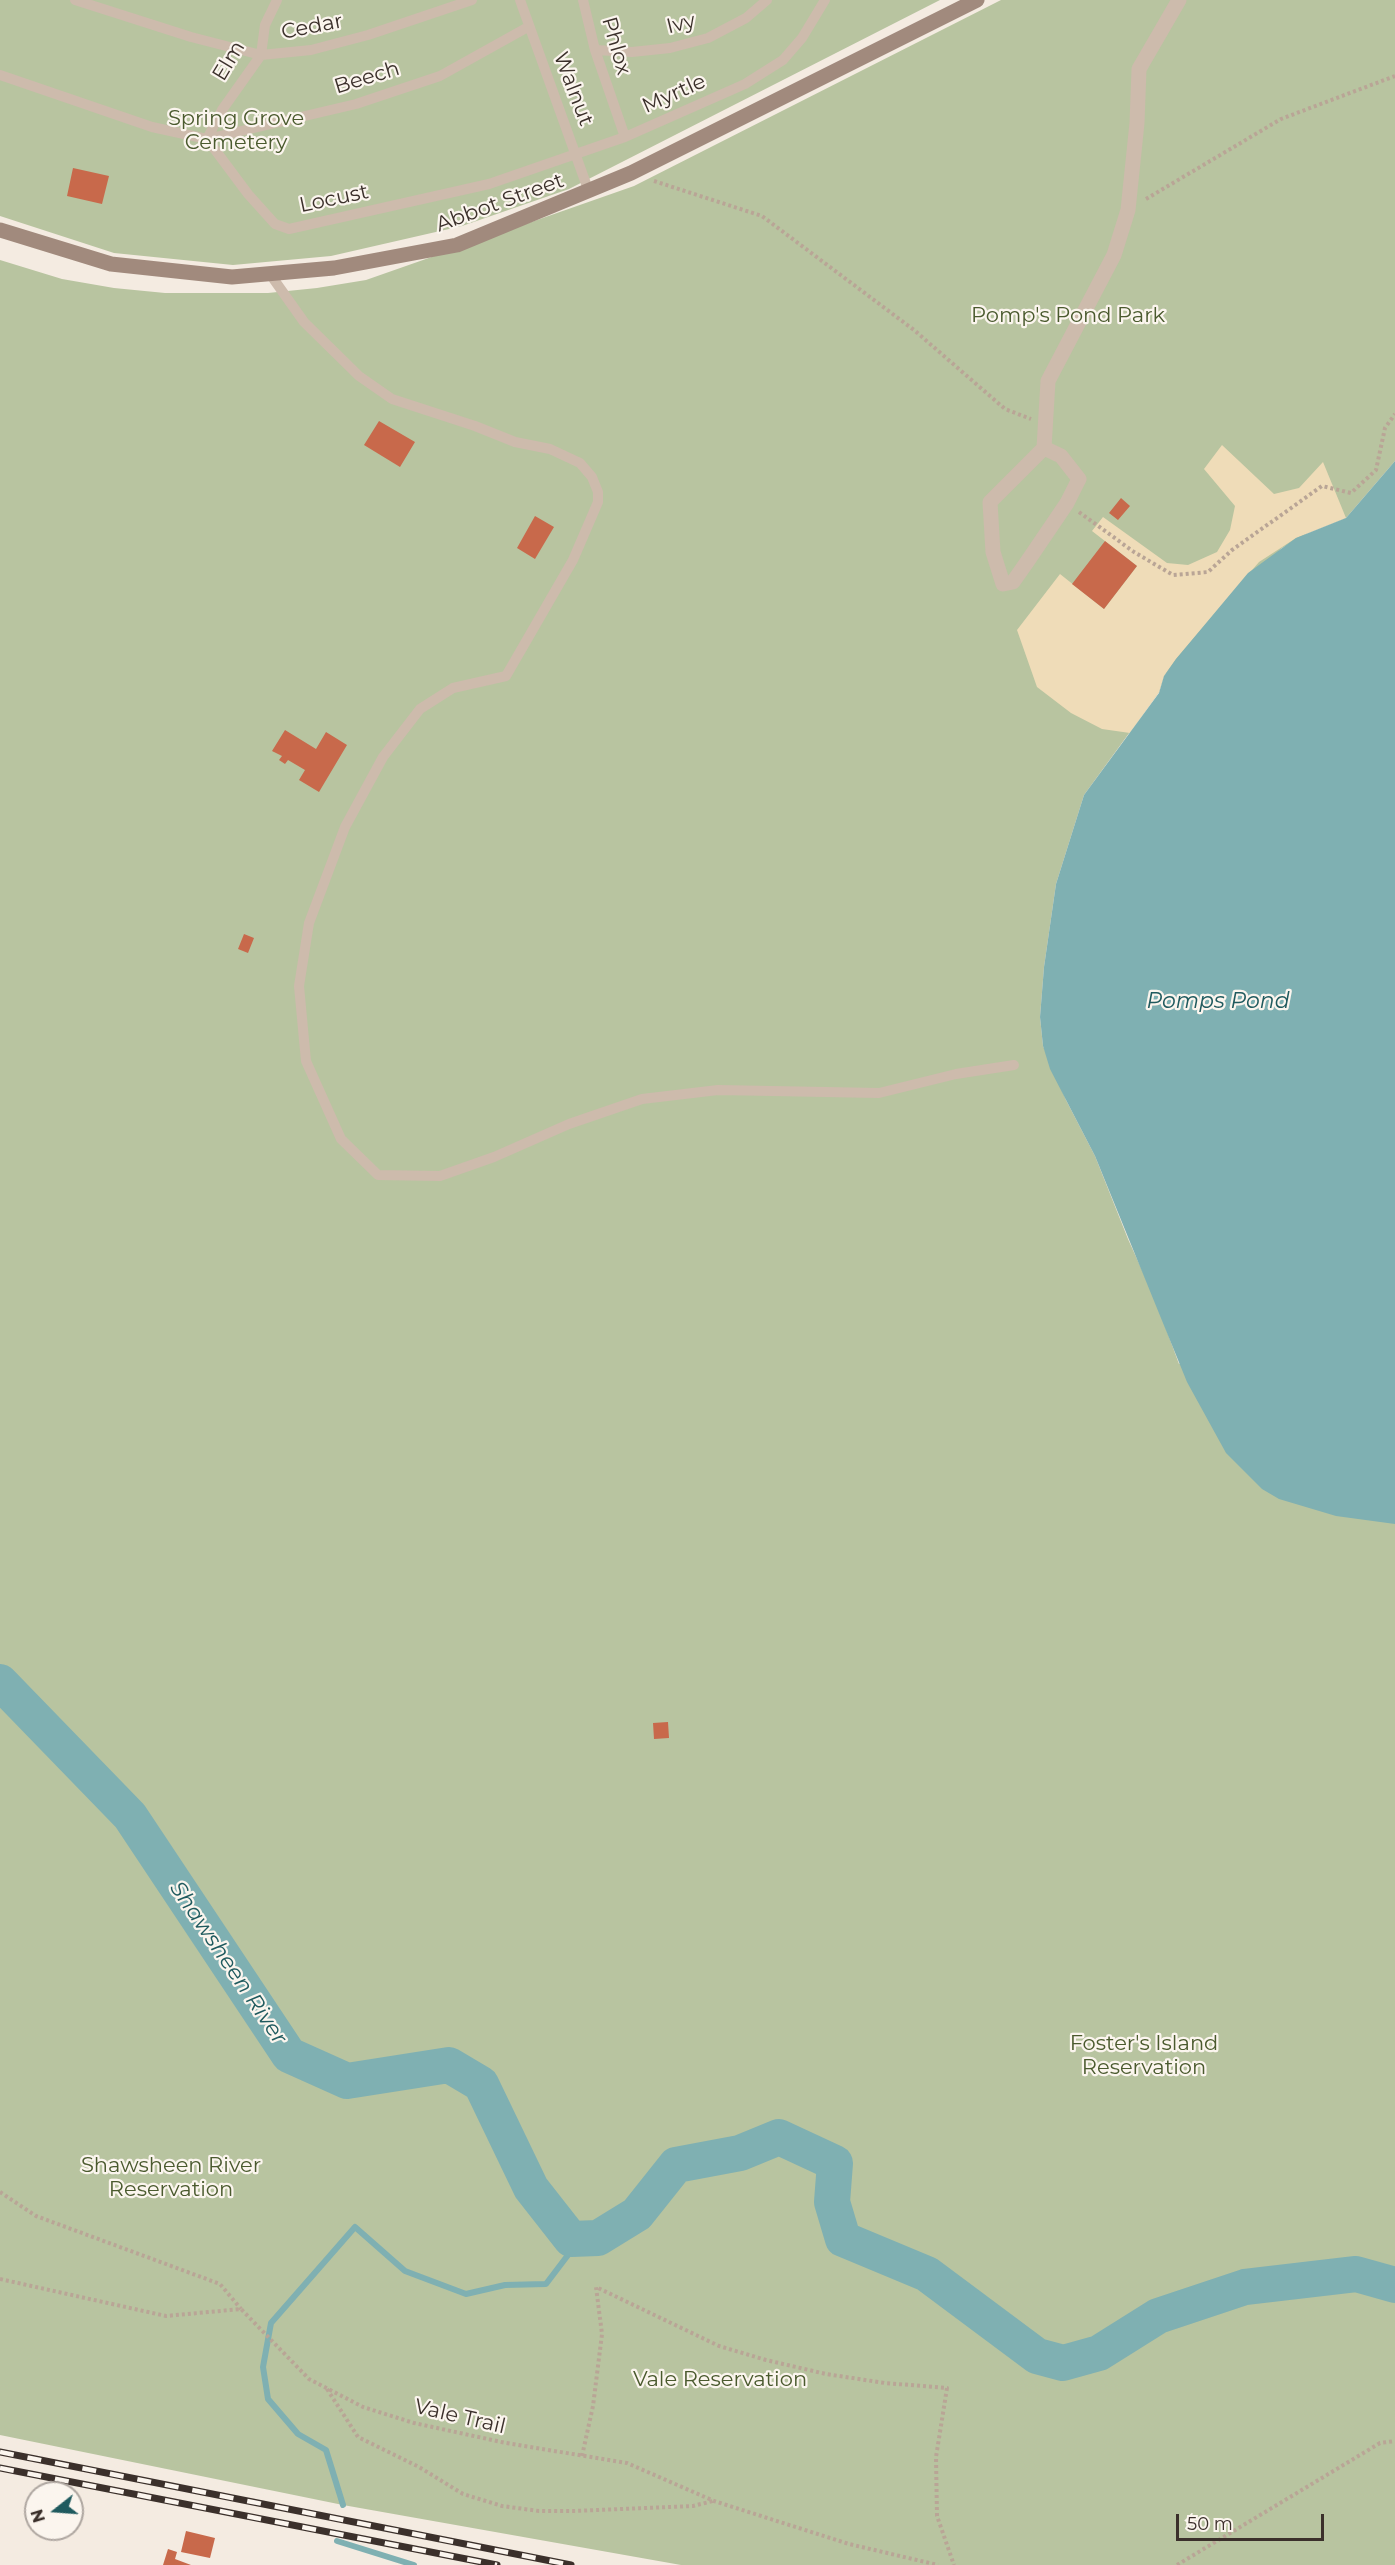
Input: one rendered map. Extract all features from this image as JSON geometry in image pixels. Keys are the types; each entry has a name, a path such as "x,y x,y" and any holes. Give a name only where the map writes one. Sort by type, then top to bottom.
{"street":[{"name":"Abbot Street","path":"0,230 111,264 232,277 334,268 457,245 631,173 977,0"},
{"path":"1044,448 1060,456 1079,479 1067,503 1013,582 1003,584 993,552 990,502 1044,448 1048,381 1114,255 1128,210 1137,123 1139,69 1179,0"}],"lane":[{"path":"75,0 191,37 261,55"},
{"name":"Elm","path":"207,139 222,110 261,55 265,25 277,0"},
{"name":"Cedar","path":"261,55 311,50 356,38 472,0"},
{"name":"Walnut","path":"522,0 528,27 589,192"},
{"name":"Phlox","path":"583,0 595,50 625,138"},
{"name":"Ivy","path":"595,50 632,52 670,48 708,38 746,18 767,0"},
{"name":"Myrtle","path":"576,153 625,138 745,84 783,60 802,38 825,0"},
{"name":"Beech","path":"207,139 356,104 440,75 528,27"},
{"path":"0,75 152,127 207,139"},
{"name":"Locust","path":"207,139 248,194 275,224 290,229 489,184 576,153"},
{"path":"270,274 303,322 359,376 392,399 475,426 515,442 550,450 580,463 592,477 598,492 598,502 573,560 506,676 453,688 420,709 383,757 345,827 309,923 298,986 306,1061 341,1139 378,1175 440,1176 494,1157 569,1124 642,1099 718,1090 879,1093 956,1074 1014,1065"}],"path":[{"path":"1128,210 1281,119 1395,76"},
{"path":"631,173 762,216 914,330 1005,409 1047,426"},
{"path":"1067,503 1134,552 1173,574 1208,572 1232,550 1322,486 1351,493 1376,470 1385,428 1395,414"},
{"name":"Vale Trail","path":"0,2192 36,2216 219,2284 240,2309 309,2379 363,2407 414,2423 506,2443 627,2463 714,2501 849,2544 938,2565"},
{"path":"0,2279 166,2316 240,2309"},
{"path":"582,2456 593,2406 602,2334 596,2287 719,2346 766,2360 850,2378 947,2388 936,2457 937,2516 954,2565"},
{"path":"325,2387 338,2402 358,2437 419,2466 463,2494 502,2506 575,2511 693,2506 714,2501"},
{"path":"1177,2565 1380,2443 1395,2441"}],"green space":[{"name":"Spring Grove Cemetery","path":"0,0 940,0 569,189 462,226 331,256 233,265 114,253 0,216"},
{"path":"1001,0 1395,0 1395,461 1346,518 1308,533 1282,548 1224,604 1164,676 1159,692 1084,795 1056,884 1044,967 1040,1017 1043,1046 1066,1100 1095,1156 1155,1299 1179,1364 1395,1259 1395,2565 681,2565 343,2505 0,2435 0,260 62,279 114,288 165,293 268,293 366,280 634,186"}],"sand":[{"path":"1222,445 1274,494 1299,488 1323,462 1346,518 1296,538 1259,562 1176,659 1164,676 1159,692 1130,733 1102,729 1071,713 1037,687 1017,630 1060,574 1104,609 1137,566 1092,531 1103,517 1167,563 1188,565 1217,552 1230,530 1235,506 1204,469"}],"water":[{"name":"Pomps Pond","path":"1395,461 1395,1524 1336,1516 1279,1499 1262,1489 1226,1453 1187,1382 1095,1156 1050,1069 1043,1046 1040,1017 1044,967 1056,884 1084,795 1159,693 1164,676 1176,659 1248,573 1296,538 1346,518"}],"building":[{"path":"73,168 109,176 102,204 67,196"},
{"path":"379,421 415,442 400,467 364,445"},
{"path":"1121,498 1130,506 1118,520 1109,513"},
{"path":"535,516 554,527 535,559 517,548"},
{"path":"1105,541 1137,566 1104,609 1072,584"},
{"path":"285,730 316,749 326,732 347,745 319,792 299,780 305,770 288,760 285,764 279,760 282,756 272,751"},
{"path":"244,934 254,938 248,953 238,949"},
{"path":"668,1722 669,1738 654,1739 653,1723"},
{"path":"186,2531 215,2538 210,2558 181,2552"},
{"path":"168,2549 177,2552 175,2559 191,2565 163,2565"}],"waterway":[{"name":"Shawsheen River","path":"0,1682 130,1816 289,2055 347,2081 449,2065 481,2084 531,2188 571,2239 598,2238 637,2214 676,2165 740,2153 779,2137 835,2163 832,2202 843,2239 927,2274 1037,2356 1063,2363 1099,2353 1158,2316 1245,2287 1356,2274 1395,2285"},
{"path":"343,2505 326,2450 298,2434 268,2399 263,2367 271,2323 355,2227 405,2271 466,2294 505,2285 546,2284 568,2255 571,2239"},
{"path":"337,2541 414,2565"}],"railway":[{"path":"0,2452 571,2565"},
{"path":"0,2468 497,2565"}],"park label":[{"name":"Pomp's Pond Park","path":"1068,316"},
{"name":"Foster's Island Reservation","path":"1144,2056"},
{"name":"Shawsheen River Reservation","path":"171,2178"},
{"name":"Vale Reservation","path":"720,2380"}]}
